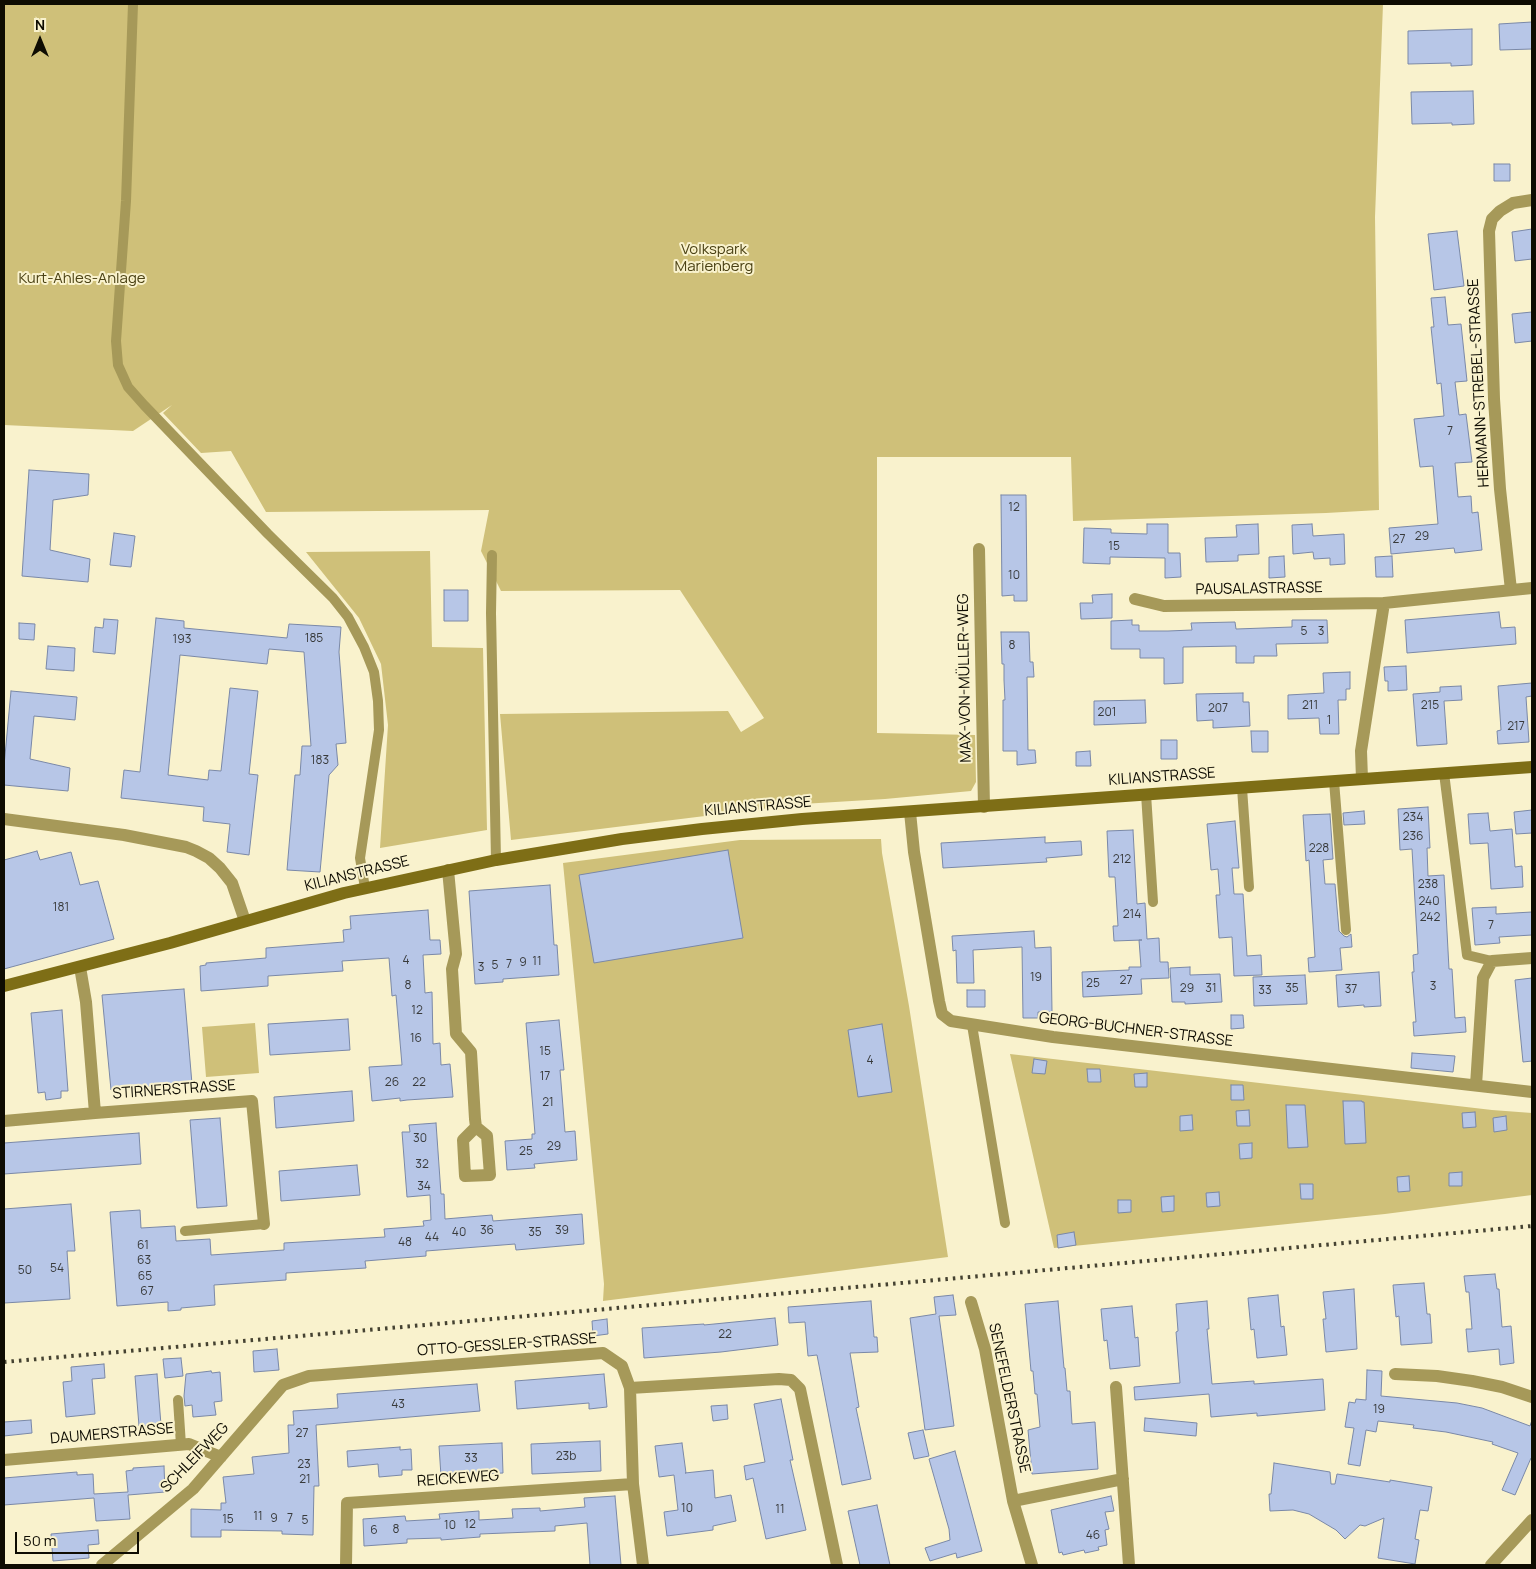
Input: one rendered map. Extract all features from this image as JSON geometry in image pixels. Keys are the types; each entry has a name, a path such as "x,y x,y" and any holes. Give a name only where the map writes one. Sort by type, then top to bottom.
{"main road":[{"name":"KILIANSTRASSE","path":"4,986 365,888 496,860 614,840 702,828 802,819 1532,767"}],"street":[{"name":"HERMANN-STREBEL-STRASSE","path":"1511,590 1500,489 1494,399 1489,230 1492,219 1500,211 1513,203 1532,200"},
{"name":"MAX-VON-MÜLLER-WEG","path":"980,549 984,807"},
{"name":"PAUSALASTRASSE","path":"1135,600 1164,606 1384,603 1532,588"},
{"path":"1362,779 1361,751 1384,603"},
{"name":"GEORG-BUCHNER-STRASSE","path":"910,812 914,852 942,1014 951,1021 1053,1037 1532,1092"},
{"path":"4,819 124,835 191,849 209,858 232,883 245,921"},
{"path":"448,870 456,954 452,969 456,1034 471,1052 476,1127"},
{"path":"1476,1085 1483,978 1492,961 1532,958"},
{"name":"STIRNERSTRASSE","path":"80,966 86,1002 94,1113"},
{"name":"STIRNERSTRASSE","path":"4,1121 252,1101 264,1224"},
{"name":"SENEFELDERSTRASSE","path":"971,1302 985,1349 1013,1501 1031,1565"},
{"name":"OTTO-GESSLER-STRASSE","path":"309,1376 603,1354 622,1366 630,1388 633,1484 643,1565"},
{"path":"1396,1374 1438,1376 1472,1381 1509,1389 1532,1397"},
{"name":"SCHLEIFWEG","path":"102,1565 193,1489 283,1385 309,1376"},
{"path":"630,1388 779,1379 791,1380 800,1389 836,1565"},
{"path":"1116,1387 1129,1565"},
{"name":"DAUMERSTRASSE","path":"4,1460 189,1444 221,1457"},
{"path":"1013,1501 1123,1479"},
{"name":"REICKEWEG","path":"346,1565 347,1502 633,1484"},
{"path":"1491,1565 1532,1520"}],"lane":[{"path":"133,4 126,202 116,341 118,365 128,386 139,398 268,534 333,598 348,617 364,647 374,672 379,730 360,858 365,888"},
{"path":"492,555 491,613 496,860"},
{"path":"1444,773 1467,956 1492,961"},
{"path":"1334,781 1346,930"},
{"path":"1242,788 1249,887"},
{"path":"1146,794 1153,902"},
{"path":"972,1025 1005,1223"},
{"path":"185,1231 264,1224"},
{"path":"178,1400 181,1445"}],"green space":[{"name":"Volkspark Marienberg","path":"4,4 1383,4 1375,217 1379,510 1073,521 1071,457 877,457 877,733 975,735 976,782 971,791 802,804 511,840 500,714 728,711 741,732 764,718 680,590 501,591 481,551 489,510 266,512 231,451 201,453 163,413 172,405 133,431 4,425"},
{"path":"430,551 432,647 483,648 487,830 380,848 388,725 381,664 359,618 306,552"},
{"path":"881,839 948,1257 603,1301 604,1284 563,863 740,840"},
{"path":"255,1023 259,1073 206,1077 202,1027"},
{"path":"1010,1054 1492,1110 1532,1113 1532,1195 1385,1214 1054,1248"}],"building":[{"path":"1532,22 1532,49 1500,50 1499,24"},
{"path":"1472,29 1472,65 1451,66 1451,63 1408,64 1408,31"},
{"path":"1473,91 1474,124 1412,124 1411,92"},
{"path":"1494,164 1510,164 1510,181 1494,181"},
{"path":"1532,229 1532,259 1515,261 1512,232"},
{"path":"1457,231 1464,286 1434,290 1428,234"},
{"path":"1445,297 1448,325 1461,324 1467,381 1455,382 1459,415 1466,414 1472,462 1455,463 1458,497 1471,496 1472,513 1478,512 1482,550 1455,553 1454,548 1391,554 1389,528 1438,524 1433,466 1420,467 1414,419 1444,416 1441,383 1437,384 1431,327 1434,327 1431,298"},
{"path":"1532,312 1532,341 1515,343 1512,314"},
{"path":"29,470 89,474 88,495 53,500 50,550 90,559 88,582 22,576"},
{"path":"1001,495 1026,495 1027,601 1014,601 1014,595 1002,596"},
{"path":"1147,524 1168,524 1168,553 1180,553 1181,577 1165,578 1165,558 1110,557 1110,564 1083,563 1084,528 1111,529 1111,533 1147,534"},
{"path":"1258,524 1259,554 1238,555 1238,561 1206,562 1205,538 1237,537 1236,525"},
{"path":"1312,524 1313,536 1344,534 1345,564 1330,565 1330,558 1314,559 1313,552 1293,554 1292,525"},
{"path":"114,533 135,536 131,567 110,565"},
{"path":"1284,556 1285,577 1269,578 1269,557"},
{"path":"1392,556 1393,577 1376,577 1375,557"},
{"path":"444,590 468,590 468,621 444,621"},
{"path":"1112,594 1112,618 1081,619 1080,603 1093,603 1092,595"},
{"path":"1499,612 1501,628 1515,627 1516,644 1407,653 1405,620"},
{"path":"156,618 184,621 184,628 287,638 289,624 341,627 339,652 346,743 336,744 338,765 329,775 320,872 287,870 295,775 300,775 302,746 311,746 304,652 269,649 267,664 180,655 168,775 208,780 209,770 221,771 230,688 258,691 249,774 258,775 249,855 227,852 230,824 203,821 204,807 121,798 124,770 140,772"},
{"path":"104,619 118,620 115,654 93,652 95,627 103,628"},
{"path":"1132,620 1132,625 1139,625 1139,631 1168,631 1192,630 1191,623 1235,622 1236,629 1292,627 1292,620 1327,620 1328,643 1276,644 1277,656 1254,656 1254,663 1236,663 1236,646 1183,647 1183,683 1164,684 1164,658 1140,658 1140,649 1111,649 1111,621"},
{"path":"19,623 35,624 34,640 19,639"},
{"path":"1001,632 1029,632 1030,662 1033,662 1034,677 1027,677 1028,750 1035,750 1036,763 1017,765 1017,751 1003,751 1003,700 1005,700"},
{"path":"48,646 75,648 74,671 46,669"},
{"path":"1406,666 1407,690 1388,691 1388,681 1385,681 1384,667"},
{"path":"1350,672 1350,689 1346,689 1346,700 1338,700 1339,734 1320,734 1319,718 1288,719 1288,695 1324,693 1323,673"},
{"path":"1532,683 1532,696 1526,697 1529,742 1498,744 1497,731 1501,730 1498,686"},
{"path":"1461,686 1462,700 1444,701 1447,744 1417,746 1413,694 1440,692 1440,687"},
{"path":"11,691 77,697 75,720 34,716 30,759 70,768 68,791 4,785"},
{"path":"1243,693 1243,702 1249,702 1250,726 1213,728 1213,720 1197,721 1196,694"},
{"path":"1145,700 1146,723 1094,725 1094,701"},
{"path":"1251,731 1268,731 1268,752 1252,752"},
{"path":"1161,740 1177,740 1177,759 1161,759"},
{"path":"1090,751 1091,766 1076,766 1076,752"},
{"path":"1428,807 1430,848 1427,848 1428,876 1444,875 1449,969 1452,969 1455,1018 1465,1017 1466,1032 1414,1036 1413,1022 1416,1022 1412,972 1414,972 1413,955 1418,954 1412,849 1400,850 1398,809"},
{"path":"1532,810 1532,833 1516,834 1514,812"},
{"path":"1364,811 1365,824 1344,825 1343,813"},
{"path":"1488,813 1490,831 1512,829 1515,867 1522,866 1523,887 1491,889 1488,843 1470,844 1468,814"},
{"path":"1330,814 1333,859 1323,860 1325,884 1335,884 1339,931 1347,937 1351,934 1352,947 1340,948 1342,970 1309,972 1308,958 1315,957 1309,860 1306,861 1303,815"},
{"path":"1235,821 1239,868 1232,868 1234,894 1243,894 1247,956 1261,955 1262,975 1234,976 1232,937 1219,938 1216,895 1220,895 1218,869 1211,870 1207,824"},
{"path":"1133,830 1137,904 1145,903 1147,939 1159,938 1160,962 1168,962 1169,978 1141,979 1142,994 1083,997 1082,972 1129,970 1129,967 1141,967 1139,940 1114,941 1113,926 1118,926 1115,877 1109,877 1107,831"},
{"path":"1045,837 1045,843 1081,841 1082,855 1046,858 1047,862 943,868 941,843"},
{"path":"728,850 743,938 594,963 579,875"},
{"path":"37,851 40,860 71,852 80,885 98,881 114,939 4,969 4,860"},
{"path":"550,885 554,945 557,945 559,975 503,979 503,982 475,984 469,891"},
{"path":"1496,907 1496,914 1532,912 1532,935 1499,937 1500,943 1475,945 1472,908"},
{"path":"428,910 430,940 440,940 441,954 423,955 425,993 432,992 433,1044 440,1043 441,1065 450,1064 453,1097 400,1101 400,1098 372,1101 369,1067 402,1065 396,995 392,996 389,958 342,961 343,971 268,976 268,986 201,991 200,966 206,965 206,963 266,958 266,948 344,942 343,930 351,929 350,916"},
{"path":"1034,931 1035,948 1051,947 1052,1012 1038,1012 1038,1018 1023,1018 1022,947 973,950 974,983 957,983 956,950 953,951 952,936"},
{"path":"1190,967 1190,975 1220,974 1222,1002 1185,1004 1185,1002 1172,1002 1170,968"},
{"path":"1379,972 1381,1006 1338,1007 1336,975"},
{"path":"1305,975 1307,1004 1254,1006 1253,977"},
{"path":"1532,978 1532,1061 1523,1062 1515,980"},
{"path":"184,989 192,1084 111,1090 102,995"},
{"path":"967,990 985,990 985,1007 967,1007"},
{"path":"62,1010 68,1091 61,1091 61,1098 46,1100 45,1092 38,1093 31,1013"},
{"path":"1231,1015 1243,1015 1244,1028 1231,1029"},
{"path":"348,1019 350,1050 270,1055 268,1024"},
{"path":"559,1020 564,1070 560,1070 565,1132 575,1131 577,1160 534,1164 535,1168 507,1170 505,1141 532,1139 532,1134 535,1134 526,1023"},
{"path":"882,1024 892,1092 858,1097 848,1030"},
{"path":"1412,1053 1455,1056 1453,1072 1411,1068"},
{"path":"1034,1059 1047,1061 1045,1074 1032,1073"},
{"path":"1087,1069 1100,1069 1101,1082 1088,1082"},
{"path":"1147,1073 1147,1087 1135,1087 1134,1074"},
{"path":"1231,1085 1243,1085 1244,1100 1231,1100"},
{"path":"352,1091 354,1121 276,1128 274,1097"},
{"path":"1343,1101 1364,1102 1366,1143 1345,1144"},
{"path":"1286,1105 1305,1105 1308,1147 1288,1148"},
{"path":"1249,1110 1250,1126 1237,1126 1236,1111"},
{"path":"1475,1112 1476,1127 1463,1128 1462,1113"},
{"path":"1192,1115 1193,1130 1180,1131 1180,1116"},
{"path":"1506,1116 1507,1130 1494,1132 1493,1118"},
{"path":"220,1118 227,1206 197,1208 190,1120"},
{"path":"436,1123 441,1194 444,1194 445,1219 492,1215 493,1221 582,1214 584,1244 516,1250 515,1244 426,1251 426,1256 365,1261 366,1268 286,1273 286,1280 214,1285 215,1305 168,1311 168,1302 117,1306 110,1212 140,1210 141,1228 175,1226 176,1241 210,1239 211,1255 284,1250 284,1243 385,1237 384,1229 424,1226 423,1221 431,1220 430,1195 407,1197 402,1132 410,1132 409,1125"},
{"path":"139,1133 141,1164 4,1174 4,1143"},
{"path":"1252,1143 1252,1158 1240,1159 1239,1144"},
{"path":"357,1165 360,1195 281,1201 279,1171"},
{"path":"1462,1172 1462,1186 1449,1186 1449,1173"},
{"path":"1409,1176 1410,1191 1398,1192 1397,1177"},
{"path":"1300,1184 1313,1184 1313,1199 1301,1199"},
{"path":"1219,1192 1220,1206 1207,1207 1206,1193"},
{"path":"1174,1196 1174,1211 1162,1212 1161,1197"},
{"path":"1118,1200 1131,1200 1131,1212 1118,1213"},
{"path":"71,1204 75,1251 67,1251 70,1299 4,1303 4,1209"},
{"path":"1074,1232 1076,1245 1058,1248 1057,1235"},
{"path":"1495,1274 1497,1289 1499,1289 1502,1327 1511,1326 1514,1363 1500,1365 1499,1349 1468,1352 1466,1329 1472,1329 1469,1292 1466,1292 1464,1276"},
{"path":"1424,1283 1427,1314 1430,1314 1432,1343 1401,1345 1399,1316 1396,1317 1393,1285"},
{"path":"1354,1289 1357,1349 1326,1352 1323,1319 1326,1319 1323,1292"},
{"path":"953,1295 956,1315 939,1316 954,1426 925,1430 910,1318 936,1314 934,1297"},
{"path":"1278,1295 1281,1327 1284,1326 1287,1355 1257,1358 1254,1329 1251,1330 1248,1298"},
{"path":"871,1301 874,1337 877,1337 878,1352 850,1353 859,1407 856,1408 871,1479 842,1485 817,1355 808,1356 805,1322 789,1323 788,1307"},
{"path":"1058,1301 1067,1391 1070,1391 1072,1424 1095,1422 1098,1469 1032,1474 1028,1430 1040,1427 1037,1394 1035,1394 1033,1371 1031,1371 1025,1304"},
{"path":"1207,1301 1209,1329 1207,1329 1212,1384 1254,1381 1254,1384 1323,1379 1325,1410 1257,1416 1257,1413 1211,1417 1209,1394 1135,1400 1134,1387 1180,1383 1176,1304"},
{"path":"1132,1306 1135,1338 1138,1337 1140,1366 1110,1369 1107,1340 1104,1341 1101,1309"},
{"path":"775,1318 778,1345 644,1358 642,1328 704,1325"},
{"path":"607,1319 608,1334 593,1336 592,1321"},
{"path":"277,1349 279,1370 254,1372 253,1351"},
{"path":"181,1358 183,1376 165,1378 163,1359"},
{"path":"104,1364 105,1378 92,1379 95,1414 66,1417 63,1382 72,1381 71,1367"},
{"path":"1367,1370 1382,1371 1381,1396 1457,1403 1482,1408 1530,1426 1532,1420 1532,1458 1515,1495 1502,1490 1518,1453 1492,1444 1493,1442 1446,1432 1413,1428 1414,1425 1378,1421 1376,1432 1366,1430 1360,1466 1348,1464 1354,1428 1345,1427 1349,1402 1355,1403 1356,1399 1366,1400"},
{"path":"211,1371 212,1373 220,1372 222,1401 214,1402 216,1415 193,1417 192,1405 185,1406 186,1374"},
{"path":"157,1374 161,1425 139,1426 135,1376"},
{"path":"604,1374 607,1407 589,1409 589,1403 517,1409 515,1381"},
{"path":"477,1384 480,1411 316,1425 319,1486 314,1486 313,1535 282,1534 282,1531 221,1530 221,1537 191,1537 191,1509 221,1510 221,1503 226,1503 223,1477 254,1474 252,1457 289,1453 288,1425 294,1425 293,1411 338,1408 337,1394"},
{"path":"781,1399 793,1460 790,1460 806,1530 766,1539 753,1478 746,1480 744,1466 765,1462 754,1404"},
{"path":"727,1405 728,1419 713,1421 711,1406"},
{"path":"1145,1418 1197,1423 1196,1436 1144,1431"},
{"path":"31,1420 32,1433 4,1436 4,1422"},
{"path":"923,1430 929,1456 914,1459 908,1433"},
{"path":"600,1441 601,1471 532,1474 531,1444"},
{"path":"502,1443 503,1473 441,1476 439,1446"},
{"path":"682,1443 686,1473 713,1470 715,1498 731,1495 736,1521 713,1526 713,1530 667,1536 664,1512 678,1510 674,1475 659,1477 655,1446"},
{"path":"400,1447 400,1450 411,1449 412,1470 402,1470 402,1475 379,1477 378,1464 348,1467 347,1451"},
{"path":"955,1451 982,1551 957,1558 956,1553 930,1561 925,1548 950,1540 949,1529 929,1459"},
{"path":"1274,1463 1330,1472 1331,1484 1335,1484 1337,1474 1432,1487 1428,1511 1420,1510 1415,1539 1419,1540 1415,1564 1378,1558 1384,1518 1365,1526 1360,1525 1345,1539 1336,1530 1309,1514 1293,1510 1270,1511 1269,1494 1271,1494"},
{"path":"164,1466 165,1492 128,1495 130,1519 96,1521 94,1498 4,1505 4,1478 77,1472 77,1475 93,1474 94,1494 128,1492 126,1471 133,1470 133,1468"},
{"path":"615,1496 621,1565 590,1565 587,1523 555,1526 555,1531 480,1534 480,1537 441,1540 441,1538 407,1539 407,1543 364,1546 363,1519 405,1516 406,1521 440,1519 439,1514 479,1511 479,1520 513,1518 512,1509 540,1508 540,1511 585,1507 584,1498"},
{"path":"1111,1496 1114,1511 1105,1512 1109,1529 1105,1530 1107,1545 1098,1547 1099,1550 1085,1553 1084,1550 1063,1555 1062,1552 1059,1553 1051,1510"},
{"path":"877,1505 890,1565 860,1565 848,1511"},
{"path":"98,1530 99,1544 88,1545 89,1558 53,1561 51,1534"}],"railway":[{"path":"4,1362 1532,1226"}],"park label":[{"name":"Kurt-Ahles-Anlage","path":"82,279"}]}
